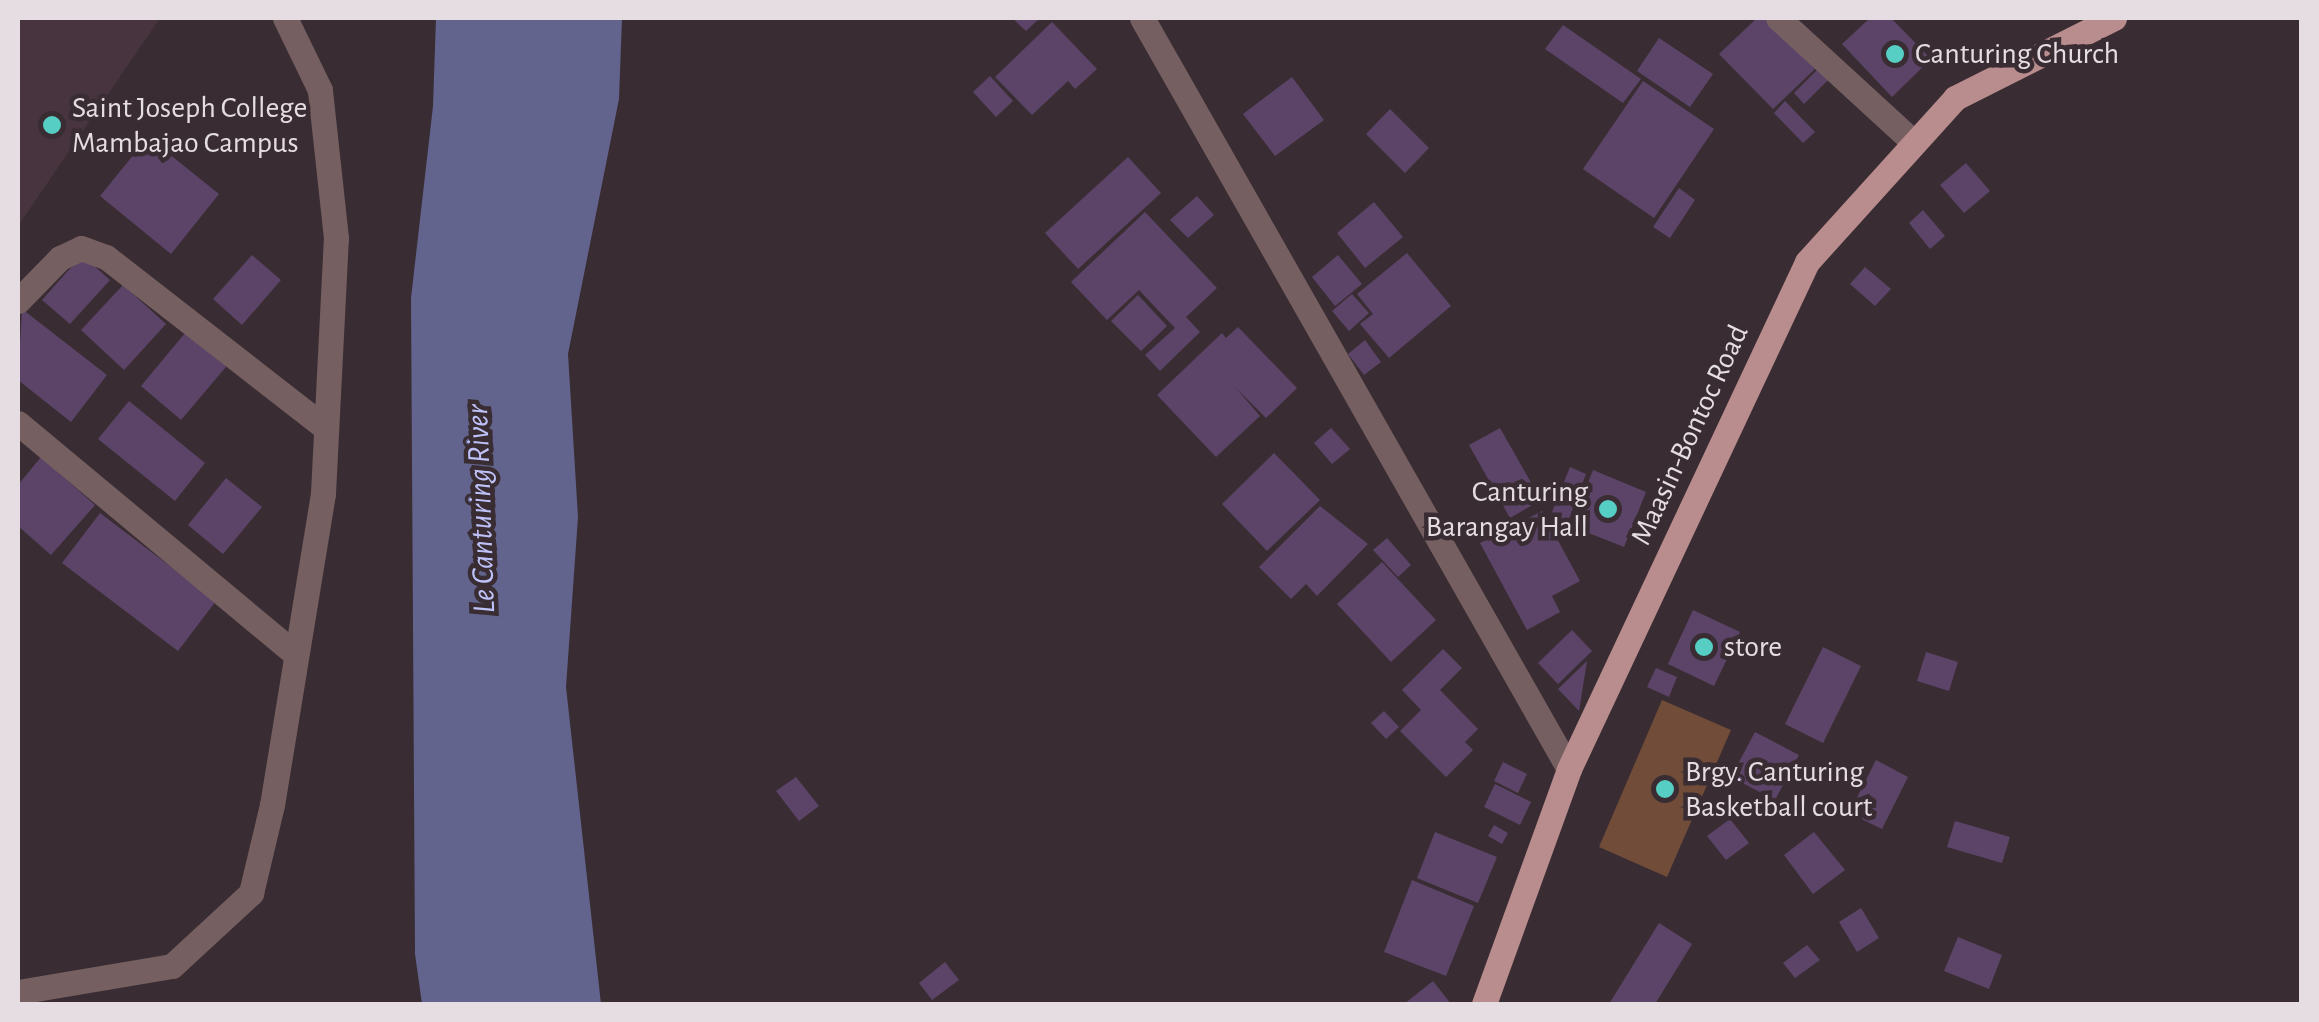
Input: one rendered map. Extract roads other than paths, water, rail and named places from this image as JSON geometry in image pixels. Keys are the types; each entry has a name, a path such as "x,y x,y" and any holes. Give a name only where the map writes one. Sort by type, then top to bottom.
{"main road":[{"name":"Maasin-Bontoc Road","path":"1484,1004 1569,769 1807,262 1956,98 2114,18"}],"street":[{"path":"18,992 172,966 251,894 323,493 336,238 320,90 285,18"},
{"path":"1142,18 1569,769"},
{"path":"1778,18 1912,142"},
{"path":"18,301 60,258 81,248 106,257 326,428"},
{"path":"18,423 296,655"}],"water":[{"name":"Le Canturing River","path":"436,18 622,18 619,99 568,354 578,517 566,687 601,1004 422,1004 415,954 411,298 433,106"}],"place":[{"name":"Canturing Church","path":"1895,54"},
{"name":"Saint Joseph College Mambajao Campus","path":"52,125"},
{"name":"Canturing Barangay Hall","path":"1608,509"},
{"name":"store","path":"1704,647"},
{"name":"Brgy. Canturing Basketball court","path":"1665,789"}]}
